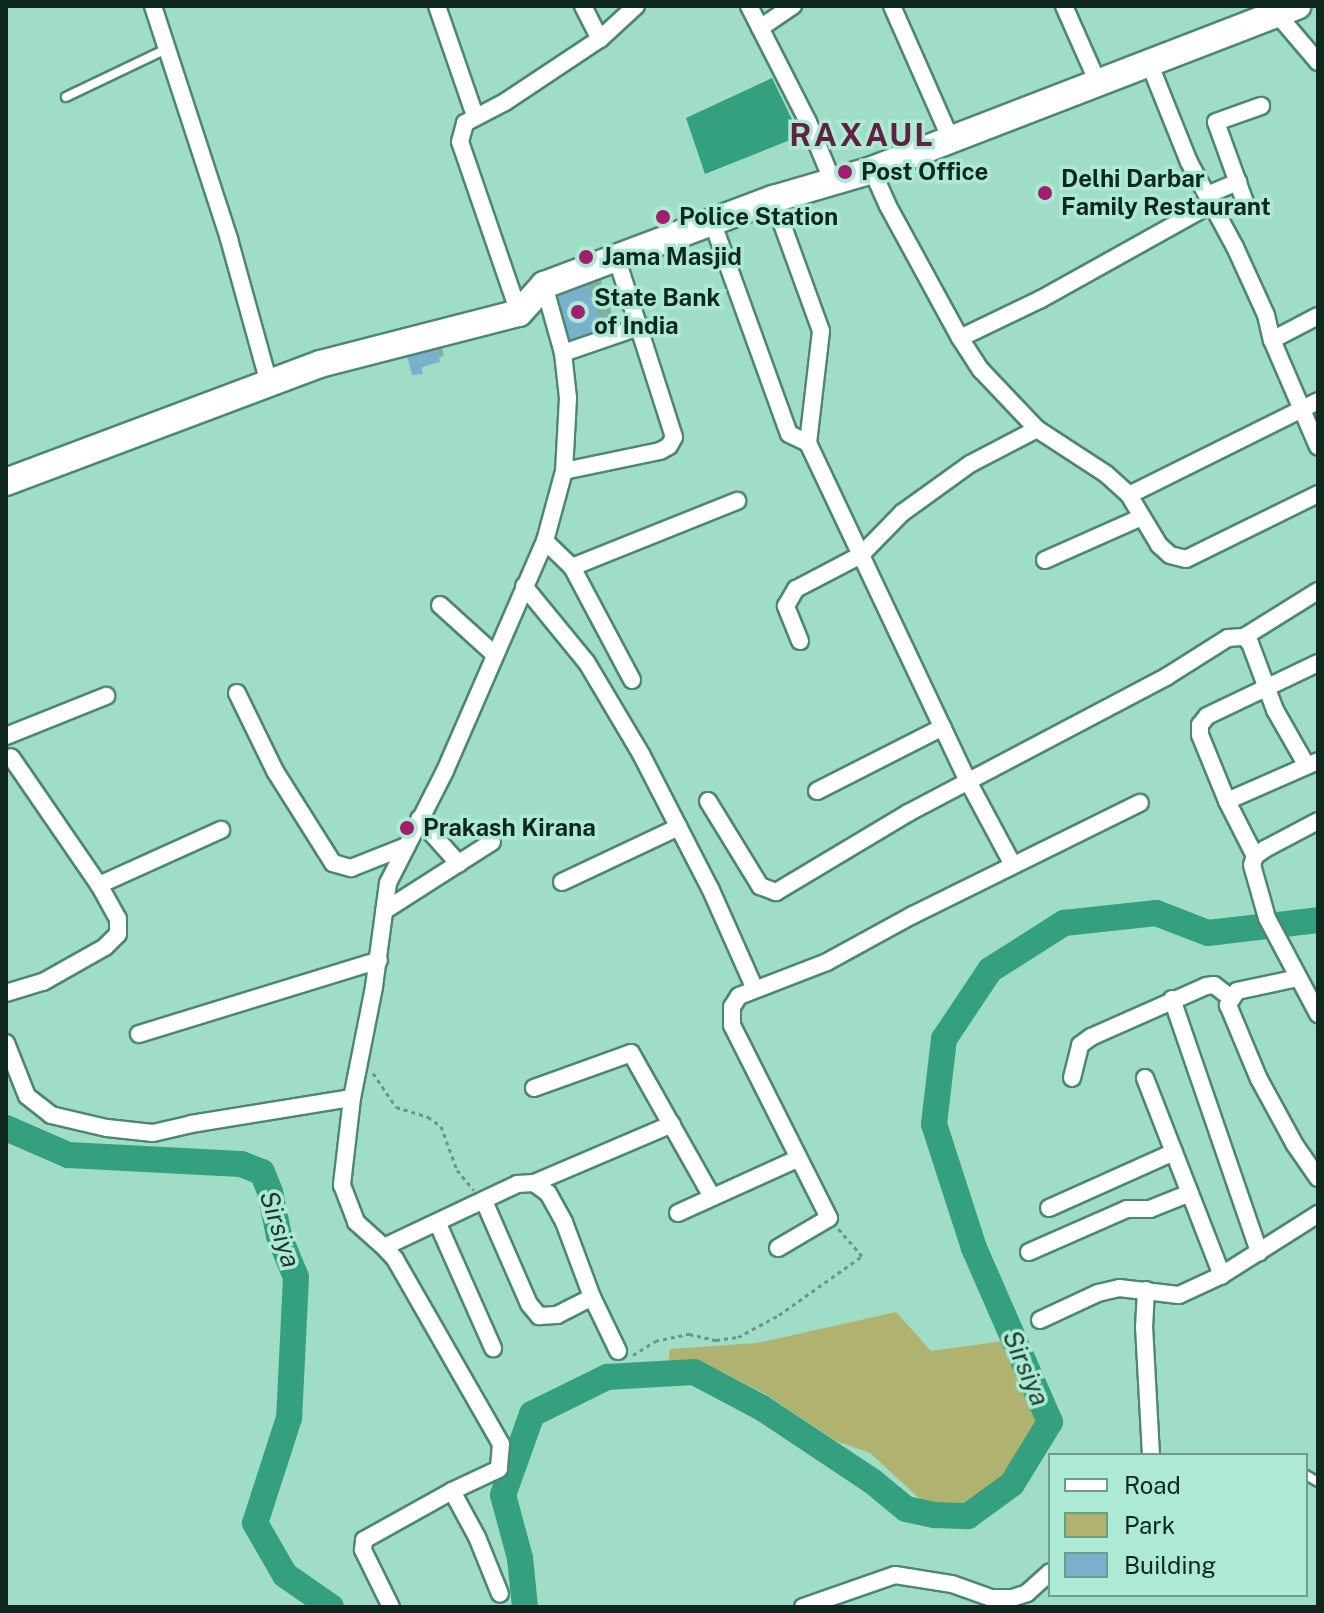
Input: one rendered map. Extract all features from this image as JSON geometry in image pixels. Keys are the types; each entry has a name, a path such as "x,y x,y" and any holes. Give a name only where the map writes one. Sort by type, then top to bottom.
{"main road":[{"path":"6,482 320,364 519,313 544,285 773,199 872,170 1287,10"}],"street":[{"path":"153,6 229,239 269,383"},
{"path":"437,6 475,116"},
{"path":"583,6 600,39"},
{"path":"519,313 460,142 465,123 505,102 600,39 636,6"},
{"path":"749,6 808,122 832,180"},
{"path":"760,28 793,6"},
{"path":"892,6 951,140"},
{"path":"1064,6 1099,85"},
{"path":"1287,10 1318,62"},
{"path":"1150,65 1189,162 1266,315 1272,340 1311,404 1318,447"},
{"path":"1246,205 1216,122 1261,106"},
{"path":"872,170 888,206 960,338 981,370 1037,429 1106,474 1129,495 1159,545 1170,555 1186,559 1318,494"},
{"path":"960,338 1041,299 1238,182"},
{"path":"773,199 821,331 820,369 808,443 969,783 1013,865"},
{"path":"713,224 789,434 808,443"},
{"path":"564,471 660,451 673,442 642,326 617,259"},
{"path":"391,1607 363,1550 364,1540 452,1491 499,1469 501,1444 395,1259 356,1222 342,1185 352,1098 379,960 388,883 445,771 545,541 564,471 568,410 563,353 544,285"},
{"path":"1272,340 1318,316"},
{"path":"563,353 642,326"},
{"path":"1129,495 1311,404"},
{"path":"800,641 786,606 796,589 861,555 902,513 970,464 1037,429"},
{"path":"572,567 737,501"},
{"path":"1045,560 1142,517"},
{"path":"545,541 572,567 632,680"},
{"path":"524,586 587,663 641,754 754,987"},
{"path":"708,801 760,886 776,892 908,813 1166,677 1228,638 1244,637 1318,591"},
{"path":"440,605 494,654"},
{"path":"1227,801 1312,763 1266,690 1255,651 1244,637"},
{"path":"1255,856 1227,801 1200,735 1200,725 1207,716 1318,663"},
{"path":"237,693 275,771 333,863 351,868 404,847"},
{"path":"6,736 106,696"},
{"path":"817,791 943,727"},
{"path":"6,993 43,982 114,940 118,934 118,919 99,885 8,753"},
{"path":"778,1248 829,1218 732,1025 732,1007 739,996 754,987 827,962 1140,803"},
{"path":"419,819 459,864"},
{"path":"1318,821 1255,856 1252,865 1267,918 1318,1014"},
{"path":"562,882 679,827"},
{"path":"99,885 221,830"},
{"path":"384,911 492,842"},
{"path":"139,1034 379,960"},
{"path":"1295,972 1237,991 1230,997 1228,1005 1259,1079 1295,1145 1318,1178"},
{"path":"1072,1078 1078,1049 1084,1041 1172,999 1214,985 1230,997"},
{"path":"1172,999 1259,1252"},
{"path":"6,1043 27,1096 51,1115 107,1128 153,1133 352,1098"},
{"path":"534,1088 631,1053 712,1197"},
{"path":"1145,1078 1222,1275"},
{"path":"384,1247 517,1184 534,1183 672,1124"},
{"path":"1049,1208 1174,1152"},
{"path":"678,1213 797,1159"},
{"path":"534,1183 548,1193 564,1222 592,1297 618,1351"},
{"path":"1029,1252 1127,1209 1150,1209 1190,1193"},
{"path":"484,1201 529,1304 539,1316 557,1315 592,1297"},
{"path":"1040,1320 1098,1293 1119,1288 1179,1295 1222,1275 1318,1214"},
{"path":"438,1224 493,1348"},
{"path":"1146,1290 1144,1326 1151,1453"},
{"path":"452,1491 477,1537 500,1594"},
{"path":"803,1607 874,1579 895,1575 952,1584 991,1598 1012,1598 1027,1593 1048,1574"},
{"path":"974,1607 991,1598"}],"lane":[{"path":"66,97 166,49"}],"path":[{"path":"361,1064 375,1075 396,1107 428,1117 441,1126 457,1170 484,1201"},
{"path":"618,1351 631,1355 655,1341 689,1334 716,1340 738,1337 779,1315 862,1256 829,1218"}],"green space":[{"path":"896,1312 931,1351 1011,1340 1032,1365 1051,1425 1043,1455 1003,1493 960,1508 930,1508 870,1453 836,1441 762,1392 724,1373 668,1364 670,1349 757,1343"}],"shaded area":[{"path":"772,78 800,136 705,174 686,118"}],"building":[{"name":"State Bank of India","path":"586,279 604,334 569,346 551,290"},
{"path":"434,340 440,362 421,367 423,374 412,375 405,348"}],"waterway":[{"name":"Sirsiya","path":"525,1607 520,1558 503,1495 532,1414 607,1377 694,1372 762,1408 872,1481 906,1509 935,1515 968,1516 1012,1484 1050,1422 974,1248 934,1124 944,1039 990,970 1064,923 1156,913 1208,933 1318,920"},
{"name":"Sirsiya","path":"6,1128 68,1155 241,1164 262,1172 270,1192 279,1236 296,1277 289,1418 255,1523 285,1575 331,1607"}],"place":[{"name":"Post Office","path":"845,172"},
{"name":"Delhi Darbar Family Restaurant","path":"1045,193"},
{"name":"Police Station","path":"663,217"},
{"name":"Jama Masjid","path":"586,257"},
{"name":"State Bank of India","path":"578,312"},
{"name":"Prakash Kirana","path":"407,828"}],"district":[{"name":"RAXAUL","path":"862,135"}]}
